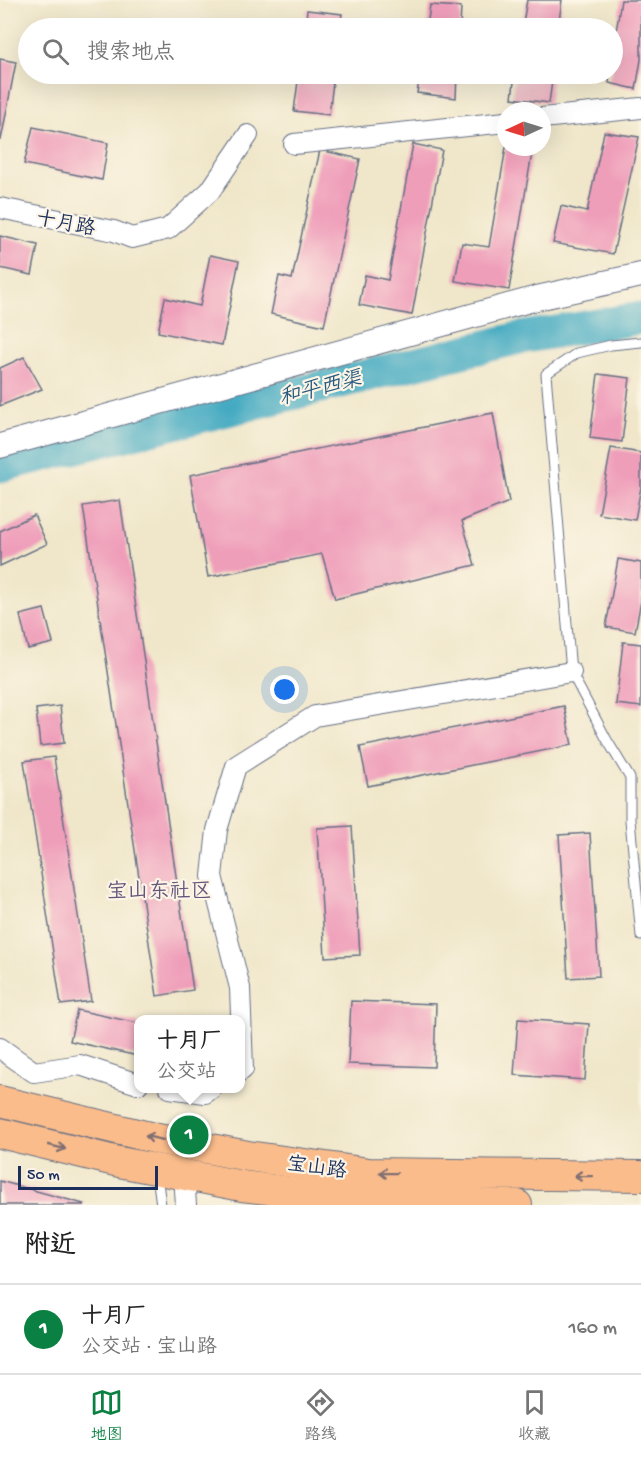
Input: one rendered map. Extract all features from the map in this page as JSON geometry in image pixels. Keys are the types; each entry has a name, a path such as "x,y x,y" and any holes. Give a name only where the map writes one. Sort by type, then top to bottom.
{"main road":[{"name":"宝山路","path":"0,1101 158,1139 248,1156 369,1173 641,1176"},
{"name":"宝山路","path":"0,1133 119,1162 242,1186 376,1203 517,1205"}],"street":[{"path":"551,117 641,108"},
{"path":"294,144 497,123"},
{"name":"十月路","path":"0,208 114,231 132,238 168,229 210,191 248,135"},
{"path":"0,446 537,298 641,275"},
{"path":"241,1015 240,988 213,876 217,830 236,765 315,716 571,672"},
{"path":"0,1048 34,1072 80,1065 134,1083"},
{"path":"170,1172 186,1205"}],"lane":[{"path":"641,342 611,345 577,353 546,374 571,672 630,778 630,820 641,936"},
{"path":"161,1205 170,1172"}],"building":[{"path":"527,0 562,0 559,18 524,18"},
{"path":"621,0 641,0 641,60 636,89 614,84 623,84 623,18 618,18"},
{"path":"430,5 461,7 460,18 428,18"},
{"path":"307,10 342,14 341,18 306,18"},
{"path":"0,59 16,62 1,140 0,140"},
{"path":"298,84 333,84 329,115 294,111"},
{"path":"418,84 457,84 456,98 417,93"},
{"path":"514,84 552,84 549,102 512,98"},
{"path":"33,127 108,143 102,180 24,164"},
{"path":"604,132 639,137 613,254 553,243 561,206 587,212"},
{"path":"413,144 442,150 412,315 359,305 365,275 388,280"},
{"path":"320,150 360,159 324,326 271,314 279,276 292,279"},
{"path":"504,156 531,156 509,290 455,281 462,243 489,247"},
{"path":"0,236 38,245 32,275 0,268"},
{"path":"210,255 239,261 222,345 158,332 165,298 200,306"},
{"path":"24,357 42,389 0,406 0,368"},
{"path":"598,374 630,378 622,442 590,438"},
{"path":"493,413 509,502 462,521 475,565 335,599 322,554 208,577 190,475"},
{"path":"611,448 641,453 641,487 635,520 599,514"},
{"path":"120,500 193,990 157,996 83,506"},
{"path":"34,515 47,544 0,566 0,531"},
{"path":"618,559 641,563 641,601 635,632 606,627"},
{"path":"44,609 53,643 28,649 20,615"},
{"path":"623,642 641,644 641,707 616,704"},
{"path":"60,706 64,743 40,746 36,709"},
{"path":"564,706 572,745 368,786 360,747"},
{"path":"54,757 91,1001 61,1005 24,761"},
{"path":"352,826 360,955 325,957 317,828"},
{"path":"590,833 599,976 568,978 559,835"},
{"path":"351,1001 436,1004 434,1067 348,1064"},
{"path":"77,1010 134,1022 134,1055 70,1041"},
{"path":"518,1019 589,1024 585,1080 514,1075"},
{"path":"0,1181 84,1204 84,1205 0,1205"}],"waterway":[{"name":"和平西渠","path":"0,466 519,338 641,318"}],"place":[{"name":"十月厂","path":"189,1135"}],"district":[{"name":"宝山东社区","path":"159,890"}]}
